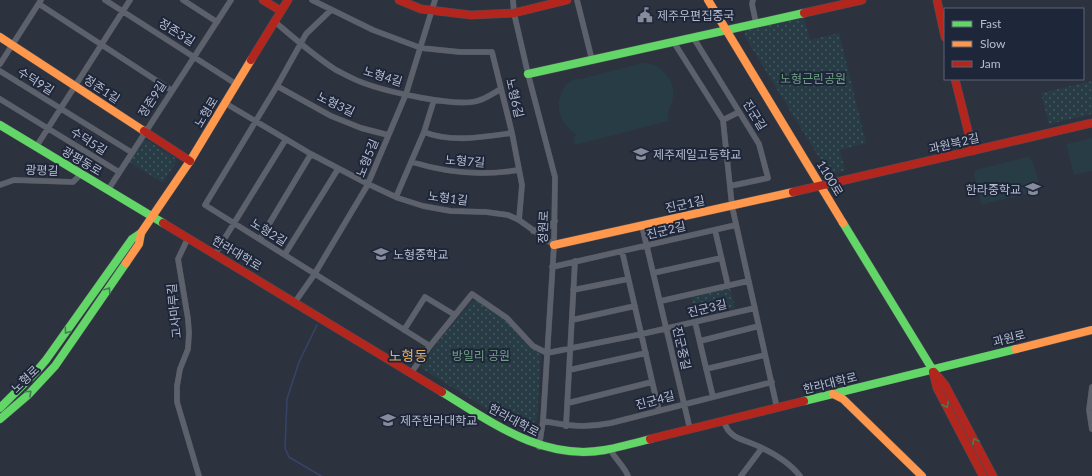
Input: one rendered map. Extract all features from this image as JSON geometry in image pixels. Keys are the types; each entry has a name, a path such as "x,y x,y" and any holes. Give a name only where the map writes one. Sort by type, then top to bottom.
{"main road":[{"path":"263,0 281,11"},
{"name":"노형로","path":"0,419 28,395 55,366 139,244 141,234 190,161 288,0"},
{"path":"399,0 422,9 471,15 514,13 567,0"},
{"name":"1100로","path":"708,0 932,369 945,384 993,476"},
{"path":"528,74 862,0"},
{"path":"937,0 944,32"},
{"name":"정존1길","path":"0,37 190,161"},
{"path":"955,80 973,151"},
{"name":"과원북2길","path":"820,186 1092,123"},
{"name":"광평동로","path":"0,125 152,217"},
{"name":"진군1길","path":"554,245 820,186"},
{"name":"한라대학로","path":"152,217 295,302 507,432 540,447 568,452 586,452 610,449 932,369"},
{"name":"노형로","path":"0,408 35,374 132,239 141,234"},
{"name":"과원로","path":"932,369 1092,330"},
{"name":"1100로","path":"932,369 937,388 983,476"},
{"path":"833,394 842,399 922,476"}],"street":[{"name":"정존3길","path":"105,0 236,84"},
{"path":"36,147 130,0"},
{"path":"183,0 216,22"},
{"name":"정존9길","path":"108,190 171,90 231,0"},
{"path":"312,0 373,30 421,48"},
{"name":"노형5길","path":"295,302 315,273 368,184 406,94 435,0"},
{"name":"정원로","path":"513,0 514,13 528,74 555,178 555,221 548,353 540,447"},
{"path":"577,0 592,60"},
{"path":"753,0 752,4 756,23"},
{"path":"0,64 40,2 171,90"},
{"path":"256,121 306,34 331,10"},
{"name":"노형4길","path":"274,21 300,44 336,70 361,82 434,100 461,102 479,101 501,89"},
{"name":"진군길","path":"693,37 760,144 768,178 730,186"},
{"path":"673,41 723,120 732,206 778,408"},
{"name":"노형6길","path":"421,48 460,52 492,52 512,133 522,185 519,220"},
{"name":"수덕9길","path":"0,71 60,109"},
{"name":"노형3길","path":"277,86 331,116 361,128 388,135"},
{"path":"0,99 48,128"},
{"path":"396,197 424,132 434,100"},
{"name":"노형1길","path":"225,103 311,154 396,197 423,206 450,211 486,212 508,216 519,220 554,245"},
{"name":"수덕5길","path":"60,109 131,152"},
{"path":"723,120 739,112"},
{"name":"노형2길","path":"256,121 205,205 430,346"},
{"name":"수덕5길","path":"48,128 119,172"},
{"name":"노형7길","path":"424,132 433,136 466,138 512,133"},
{"path":"215,254 286,139"},
{"path":"260,239 311,154"},
{"name":"노형7길","path":"412,162 433,169 472,174 500,173 518,170"},
{"path":"285,254 338,168"},
{"name":"광평길","path":"0,185 14,180 73,182 81,174"},
{"path":"533,231 547,228 555,221"},
{"name":"진군2길","path":"552,267 736,225"},
{"name":"진군중길","path":"642,226 661,301 690,429"},
{"path":"715,230 728,286"},
{"name":"고사마루길","path":"188,238 178,259 189,333 188,349 180,369 177,386 177,402 199,476"},
{"path":"622,251 659,411"},
{"path":"653,273 721,258"},
{"path":"566,426 575,261"},
{"path":"574,290 628,279"},
{"path":"661,301 748,281"},
{"path":"411,373 430,346 472,294 507,318 533,346 548,353"},
{"path":"404,330 425,297 455,315"},
{"path":"572,320 635,306"},
{"name":"진군3길","path":"548,353 642,334 754,308"},
{"path":"695,322 713,397"},
{"path":"700,341 759,326"},
{"path":"569,370 646,353"},
{"path":"706,369 765,355"},
{"path":"568,403 652,382"},
{"name":"진군4길","path":"543,421 566,426 593,426 611,423 772,382"},
{"path":"1092,387 1089,410 1092,430"},
{"path":"724,421 726,429 731,434 762,448 790,465 800,476"},
{"path":"741,476 762,448"},
{"path":"610,449 624,467 628,476"}],"green space":[{"name":"노형근린공원","path":"804,18 810,40 839,33 866,143 840,150 845,171 829,174 744,35 746,30"},
{"path":"643,63 649,63 661,69 666,73 672,84 673,97 668,113 669,121 575,145 573,137 577,135 567,127 559,111 560,99 565,86 575,79"},
{"path":"1092,81 1092,114 1049,124 1041,93"},
{"path":"1092,138 1092,171 1074,175 1066,144"},
{"path":"142,140 146,140 175,158 176,162 163,183 129,162"},
{"path":"1027,157 1032,160 1037,177 1038,189 1036,192 984,204 981,203 974,174 975,170"},
{"path":"730,288 735,308 696,317 691,296"},
{"name":"방일리 공원","path":"478,300 504,318 533,349 541,355 537,419 532,424 523,427 513,425 423,369 422,363 445,333 472,301"}],"waterway":[{"path":"317,325 299,362 287,399 285,448 289,457 321,476"}],"traffic: fast":[{"path":"528,74 804,13"},
{"path":"0,125 163,223"},
{"path":"843,223 934,372"},
{"path":"0,408 46,360 132,239 141,233"},
{"path":"0,419 28,395 55,366 126,263"},
{"path":"804,401 1016,349"},
{"path":"442,392 480,416 519,437 540,445 561,450 582,452 605,450 650,439"}],"traffic: slow":[{"path":"708,0 843,223"},
{"path":"0,37 144,131"},
{"path":"126,263 139,244 141,233 190,161 251,60"},
{"path":"554,245 793,192"},
{"path":"1016,349 1092,330"},
{"path":"833,394 843,399 922,476"}],"traffic: jam":[{"path":"263,0 281,11"},
{"path":"251,60 288,0"},
{"path":"399,0 421,9 471,15 514,13 567,0"},
{"path":"804,13 862,0"},
{"path":"937,0 944,32"},
{"path":"955,80 973,151"},
{"path":"793,192 1092,123"},
{"path":"144,131 190,161"},
{"path":"163,223 442,392"},
{"path":"933,372 937,388 983,476"},
{"path":"934,372 945,385 993,476"},
{"path":"650,439 804,401"}],"place":[{"name":"제주우편집중국","path":"645,15"},
{"name":"제주제일고등학교","path":"641,154"},
{"name":"한라중학교","path":"1033,189"},
{"name":"노형중학교","path":"381,254"},
{"name":"제주한라대학교","path":"388,420"}],"district":[{"name":"노형동","path":"408,355"}]}
